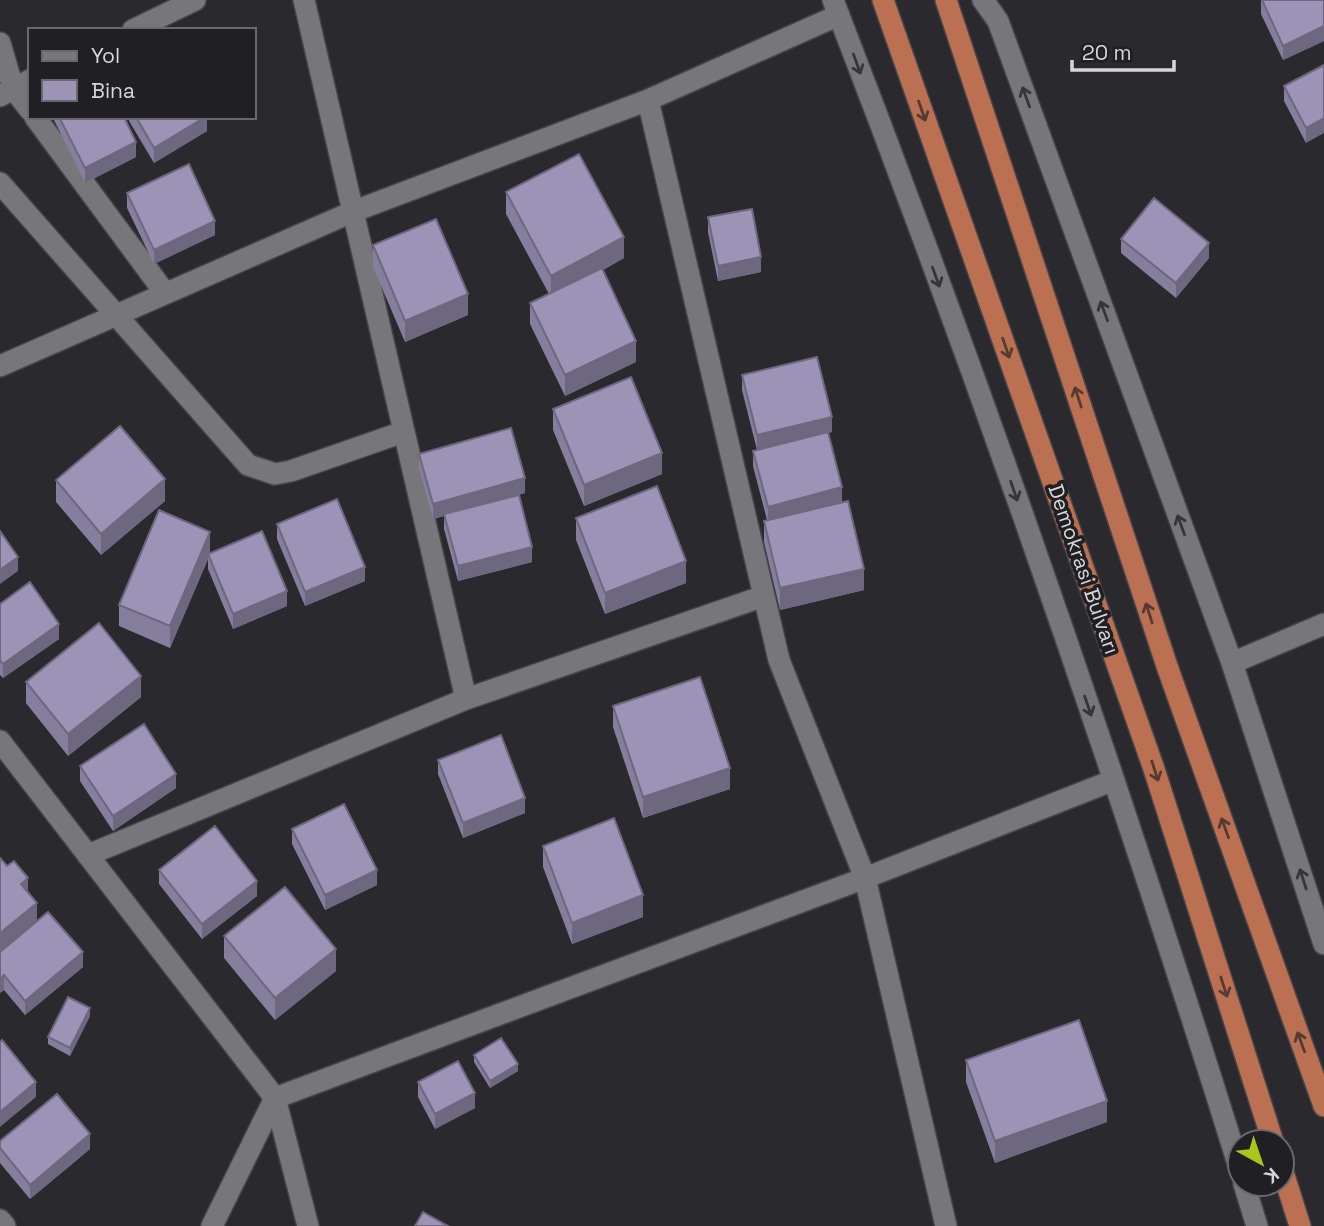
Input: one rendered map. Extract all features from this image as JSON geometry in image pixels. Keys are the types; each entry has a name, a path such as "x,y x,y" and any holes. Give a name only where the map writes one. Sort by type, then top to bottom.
{"highway":[{"name":"Demokrasi Bulvarı","path":"883,0 1154,769 1269,1128"},
{"path":"946,0 1168,669 1324,1106"},
{"path":"1291,1198 1300,1226"}],"street":[{"path":"138,28 195,0"},
{"path":"304,0 466,699"},
{"path":"983,0 998,21 1232,663 1324,944"},
{"path":"0,366 352,212 648,100 836,8 1011,482 1160,912 1227,1128"},
{"path":"0,43 14,88 28,107"},
{"path":"648,100 779,660 864,878 946,1226"},
{"path":"36,119 165,293"},
{"path":"0,183 248,465 264,472 291,471 403,432"},
{"path":"88,855 466,699 764,596"},
{"path":"1232,663 1324,624"},
{"path":"0,741 275,1098 308,1226"},
{"path":"212,1226 275,1098 864,878 1114,780"},
{"path":"1248,1198 1257,1226"},
{"path":"0,1220 5,1226"}],"building":[{"path":"1262,0 1324,0 1324,26 1283,46"},
{"path":"1324,65 1324,118 1306,128 1284,86"},
{"path":"60,119 125,119 136,142 85,168"},
{"path":"137,119 202,119 154,148"},
{"path":"579,154 624,237 551,276 506,192"},
{"path":"189,164 215,221 154,250 127,193"},
{"path":"1154,198 1209,243 1176,283 1121,239"},
{"path":"752,209 761,257 718,266 708,217"},
{"path":"436,219 468,294 405,321 373,245"},
{"path":"602,268 636,341 565,375 530,303"},
{"path":"817,357 832,417 757,435 742,375"},
{"path":"631,377 662,453 584,485 553,409"},
{"path":"120,426 165,479 101,534 56,480"},
{"path":"511,428 525,478 433,504 419,454"},
{"path":"828,432 842,487 768,507 753,451"},
{"path":"657,486 686,561 605,593 576,518"},
{"path":"519,495 532,547 458,566 444,514"},
{"path":"337,499 365,567 305,592 277,524"},
{"path":"848,501 864,569 780,588 764,521"},
{"path":"159,510 210,532 170,626 119,605"},
{"path":"0,531 18,557 0,570"},
{"path":"262,531 287,591 233,614 208,554"},
{"path":"30,582 59,624 3,664 0,660 0,604"},
{"path":"99,623 141,676 68,734 26,682"},
{"path":"700,677 730,768 643,797 613,706"},
{"path":"144,724 176,774 113,816 80,766"},
{"path":"501,735 525,798 463,823 438,760"},
{"path":"344,804 377,870 325,895 292,829"},
{"path":"614,818 643,895 572,923 543,846"},
{"path":"215,826 257,881 202,924 159,870"},
{"path":"0,858 7,866 14,861 28,878 21,884 37,903 0,933"},
{"path":"285,887 336,949 275,998 224,936"},
{"path":"48,912 83,952 25,1001 4,975 0,979 0,952"},
{"path":"68,997 90,1008 70,1048 48,1037"},
{"path":"1079,1020 1107,1101 995,1141 966,1060"},
{"path":"501,1038 518,1064 490,1081 474,1055"},
{"path":"2,1040 36,1082 0,1112 0,1042"},
{"path":"458,1061 475,1093 435,1114 418,1082"},
{"path":"57,1094 90,1134 30,1185 0,1148 0,1141"},
{"path":"423,1212 448,1226 415,1226"}]}
